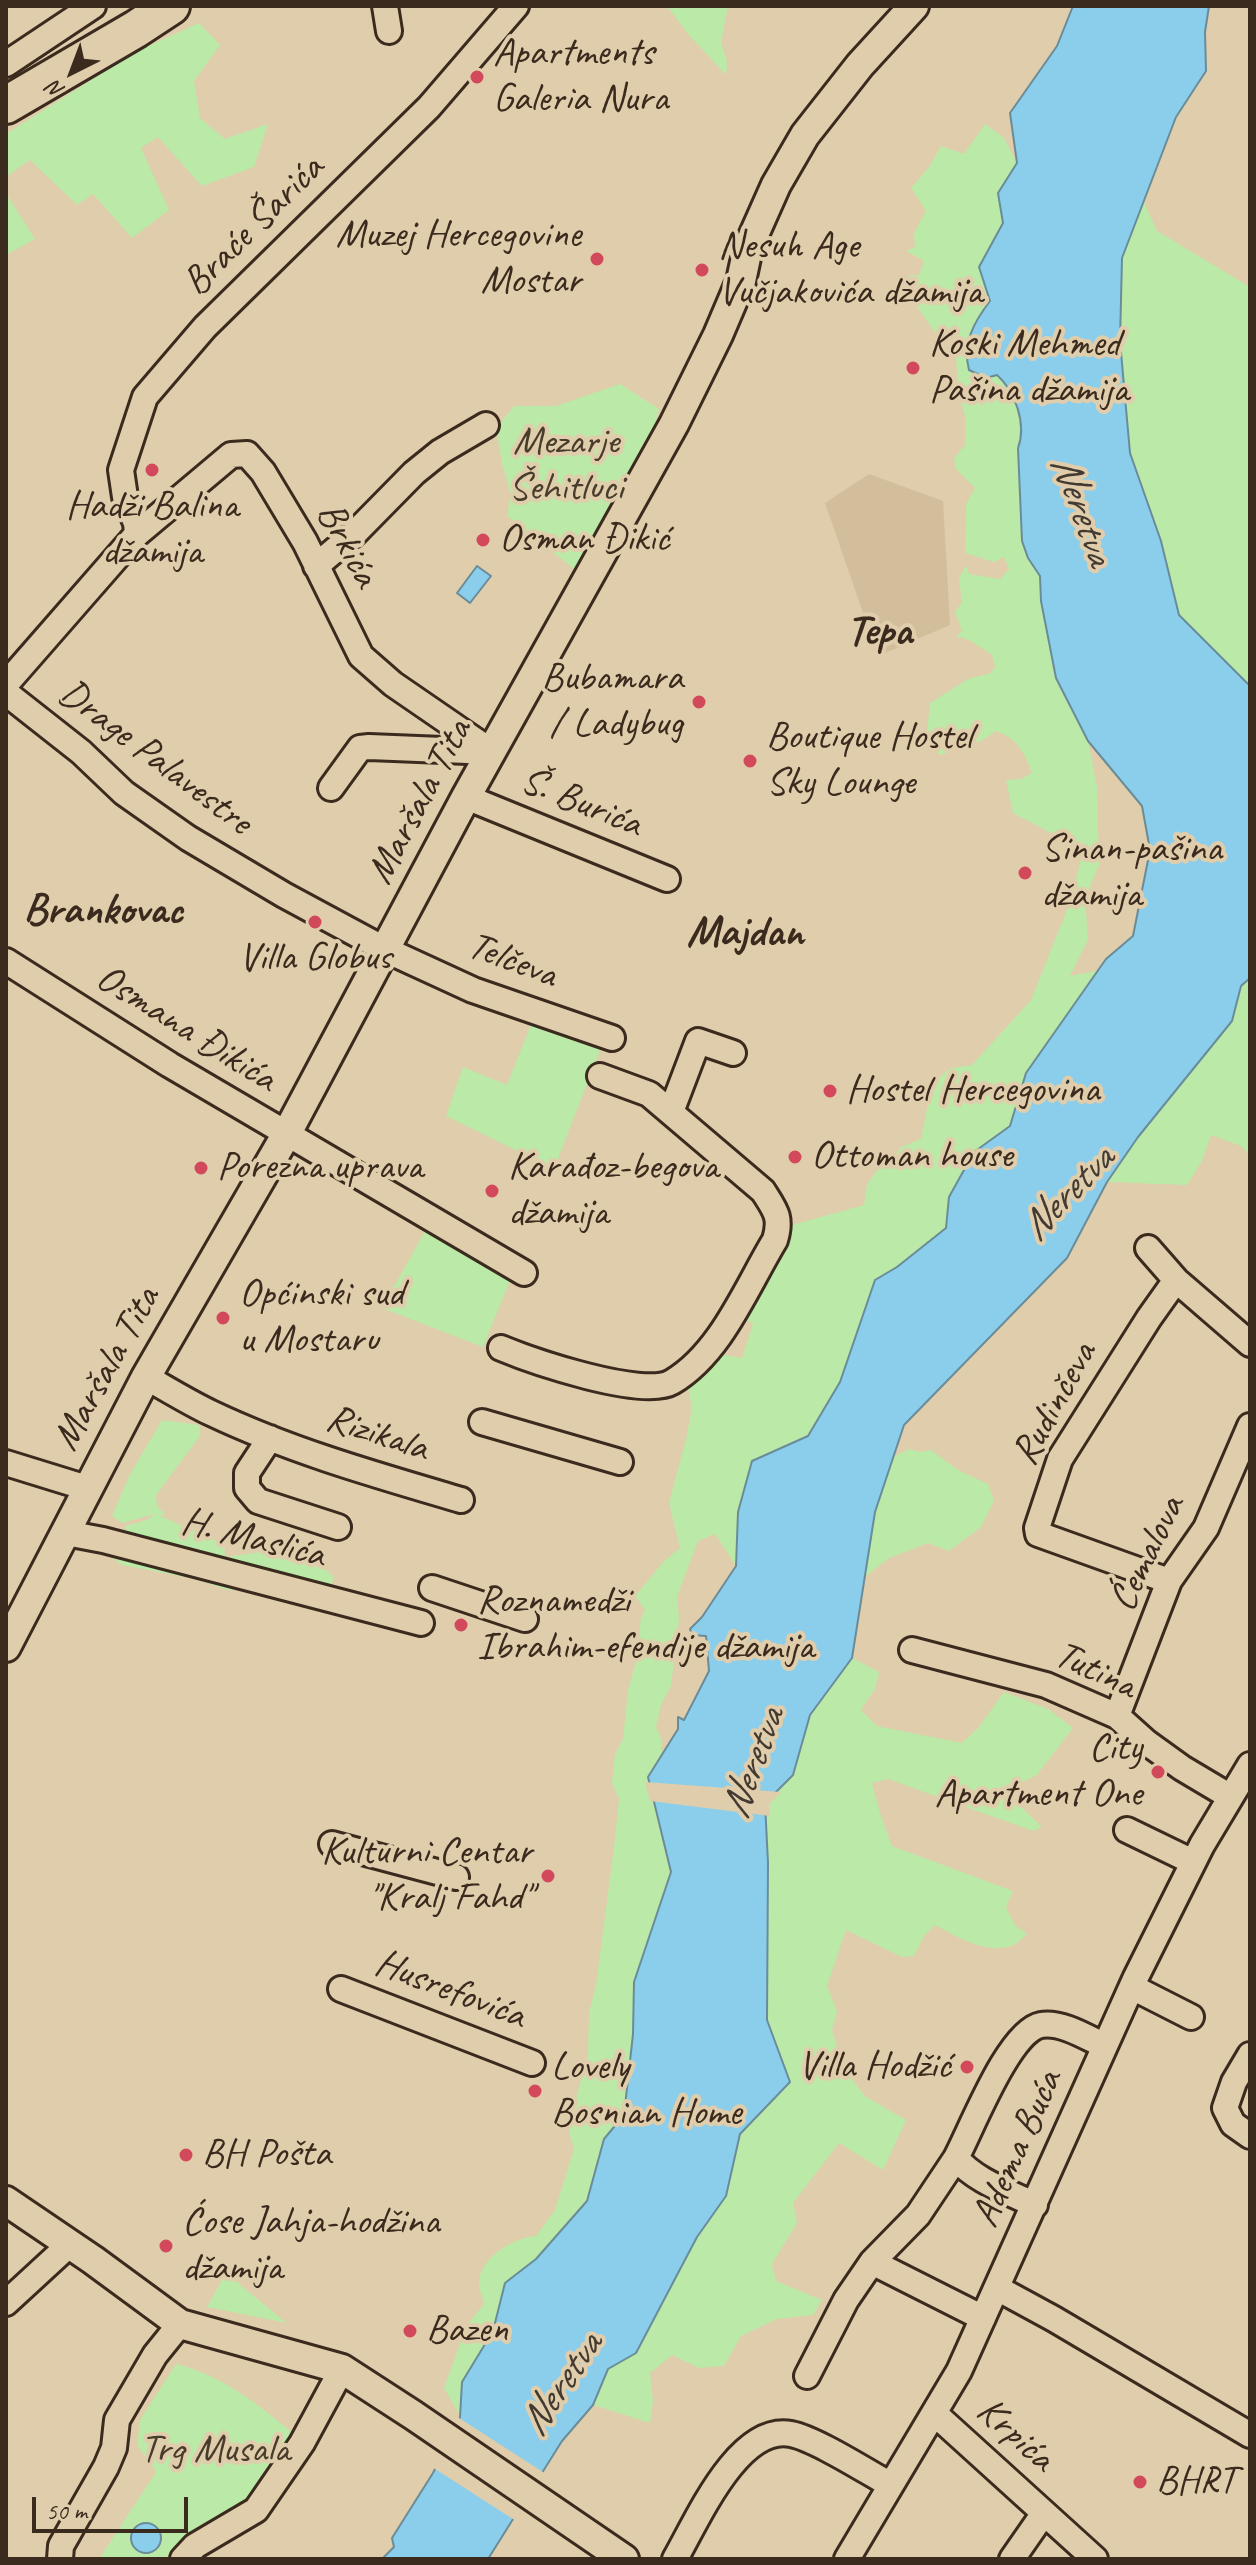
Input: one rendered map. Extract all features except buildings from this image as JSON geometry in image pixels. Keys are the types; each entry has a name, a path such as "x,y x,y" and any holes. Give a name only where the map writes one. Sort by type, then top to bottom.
{"main road":[{"path":"6,105 171,6"}],"street":[{"path":"6,64 93,6"},
{"path":"385,6 389,31"},
{"name":"Braće Šarića","path":"137,534 136,523 125,497 121,470 145,397 205,327 429,107 516,6"},
{"name":"Maršala Tita","path":"6,1647 146,1377 286,1135 466,797 692,387 741,281 748,248 776,185 805,135 860,65 914,6"},
{"path":"316,566 355,533 414,473 440,452 486,425"},
{"name":"Brkića","path":"137,534 231,455 247,454 263,472 316,566 361,656 393,684 492,752"},
{"path":"6,684 137,534"},
{"name":"Drage Palavestre","path":"6,693 81,752 124,793 188,838 386,950"},
{"path":"331,788 360,748 492,752"},
{"name":"Š. Burića","path":"466,797 667,879"},
{"name":"Telčeva","path":"386,950 473,990 612,1038"},
{"name":"Osmana Đikića","path":"6,961 286,1135 524,1273"},
{"path":"671,1112 698,1041 733,1053"},
{"path":"501,1348 529,1360 595,1378 656,1388 671,1383 706,1352 775,1240 780,1225 763,1191 649,1094 600,1076"},
{"path":"1148,1248 1176,1280 1248,1338"},
{"name":"Rudinčeva","path":"1169,1581 1038,1534 1037,1528 1060,1459 1176,1280"},
{"name":"Rizikala","path":"146,1377 210,1412 270,1438 378,1477 461,1500"},
{"path":"482,1422 620,1462"},
{"name":"Ćemalova","path":"1117,1716 1169,1581 1206,1528 1250,1426"},
{"name":"Rizikala","path":"270,1438 247,1473 247,1488 258,1501 338,1527"},
{"path":"6,1463 87,1488"},
{"name":"H. Maslića","path":"66,1533 421,1623"},
{"path":"432,1588 525,1619"},
{"name":"Tutina","path":"912,1650 1046,1685 1117,1716 1182,1768 1229,1796"},
{"name":"Adema Buća","path":"847,2559 959,2371 1132,1987 1193,1862 1250,1765"},
{"path":"1127,1830 1193,1862"},
{"path":"332,1844 456,1877"},
{"path":"1132,1987 1191,2017"},
{"name":"Husrefovića","path":"341,1989 532,2063"},
{"path":"807,2376 846,2300 872,2262 918,2215 956,2158 1010,2050 1027,2030 1044,2024 1105,2046"},
{"path":"1250,2055 1234,2082 1225,2108 1233,2124 1250,2136"},
{"path":"956,2158 965,2168 1035,2205"},
{"path":"6,2201 180,2324 342,2369 624,2559"},
{"path":"6,2303 69,2245"},
{"path":"872,2262 983,2318"},
{"path":"997,2288 1250,2435"},
{"path":"60,2559 61,2546 114,2448 117,2420 155,2355 180,2324"},
{"path":"183,2559 195,2546 256,2510 302,2443 342,2369"},
{"name":"Krpića","path":"934,2413 1095,2559"},
{"path":"675,2559 736,2458 771,2434 800,2437 891,2485"},
{"name":"Krpića","path":"1012,2559 1044,2513"}],"shaded area":[{"name":"Tepa","path":"869,474 943,501 950,625 878,656 825,503"}],"green space":[{"path":"667,6 728,6 721,42 727,62 726,75 688,34"},
{"path":"199,23 220,45 194,81 200,118 225,139 268,124 254,167 202,186 158,137 141,148 169,210 132,238 93,194 77,205 30,160 6,177 6,134 137,51"},
{"path":"985,124 1004,138 1017,163 998,193 1003,223 979,267 990,301 978,316 997,375 1007,384 1016,404 1022,437 1018,448 1022,541 1028,558 1040,576 1041,602 1056,678 1088,741 1097,787 1099,865 1085,898 1088,940 1070,976 1100,970 1026,1073 1010,1126 974,1152 949,1197 946,1228 897,1267 875,1280 840,1382 808,1436 752,1461 738,1512 736,1566 715,1534 698,1541 677,1597 679,1619 671,1686 661,1705 656,1727 661,1739 661,1751 666,1749 648,1777 671,1872 634,1982 633,2034 624,2115 604,2140 587,2201 536,2259 505,2283 493,2331 462,2382 460,2416 444,2388 467,2325 484,2304 479,2286 481,2274 491,2257 499,2251 517,2241 536,2236 555,2210 574,2149 568,2128 588,2054 589,2013 596,1985 619,1799 612,1783 615,1754 623,1739 628,1690 645,1610 635,1596 665,1560 680,1548 669,1503 692,1408 687,1383 715,1364 719,1354 742,1358 753,1324 738,1314 787,1246 792,1225 864,1205 867,1184 878,1169 892,1160 901,1147 921,1139 932,1083 951,1068 972,1065 1031,1000 1072,897 1083,850 1013,813 1006,780 1021,779 1032,773 1023,753 1010,738 996,731 983,740 940,755 926,743 930,703 968,679 991,673 995,667 992,655 969,640 956,636 962,631 955,612 962,602 959,578 966,565 969,574 1000,579 1009,569 1004,557 994,562 965,553 966,504 975,488 956,469 954,458 965,445 965,416 958,390 955,339 940,340 909,295 909,276 919,275 924,261 906,251 915,247 914,233 926,211 911,188 929,167 941,146 964,154"},
{"path":"6,193 35,239 6,255"},
{"path":"1144,202 1157,231 1250,287 1250,686 1179,615 1161,541 1130,453 1120,341 1122,258"},
{"name":"Mezarje Šehitluci","path":"620,384 659,409 652,437 578,572 507,516 511,494 496,428 514,406 556,406"},
{"path":"1250,978 1250,1155 1241,1146 1211,1135 1202,1161 1187,1185 1107,1182 1138,1137 1232,1021 1241,986"},
{"path":"536,1012 604,1040 554,1169 446,1116 463,1067 507,1085"},
{"path":"428,1226 513,1273 483,1347 382,1308"},
{"path":"162,1420 200,1425 200,1436 156,1495 157,1506 166,1515 158,1515 224,1544 225,1557 262,1552 325,1569 334,1577 329,1591 127,1534 125,1526 147,1520 154,1514 122,1523 112,1516 129,1476"},
{"path":"909,1449 920,1452 931,1450 958,1470 988,1484 994,1501 981,1527 949,1551 928,1543 889,1558 865,1577 875,1512 893,1457"},
{"path":"114,1550 236,1580 231,1591 195,1579 122,1565 109,1555"},
{"path":"852,1658 879,1672 875,1689 861,1710 877,1726 962,1743 979,1727 1004,1692 1048,1709 1073,1728 1037,1775 1020,1783 1009,1795 1042,1827 1033,1831 888,1779 872,1783 892,1846 1013,1891 1006,1907 1015,1925 1027,1934 1013,1945 991,1948 972,1943 935,1925 924,1936 914,1956 902,1957 846,1930 827,1986 837,2011 832,2030 844,2069 865,2096 906,2120 883,2170 839,2143 793,2203 797,2223 772,2264 776,2281 822,2300 813,2315 777,2319 741,2336 724,2366 699,2368 672,2355 650,2373 653,2401 650,2423 593,2405 608,2369 636,2353 697,2237 726,2196 740,2134 790,2082 767,2020 768,1863 765,1803 793,1775 810,1715"},
{"path":"226,2273 283,2320 287,2323 207,2307"},
{"name":"Trg Musala","path":"176,2364 224,2383 293,2433 297,2440 259,2498 176,2559 99,2559 156,2472 137,2445 140,2420"}],"water":[{"name":"Neretva","path":"1073,6 1209,6 1205,32 1206,71 1176,117 1122,258 1120,341 1130,453 1161,541 1179,615 1250,686 1250,978 1241,986 1232,1021 1138,1137 1107,1182 1067,1258 904,1425 875,1512 852,1658 810,1715 793,1775 765,1803 768,1863 767,2020 790,2082 740,2134 726,2196 697,2237 636,2353 608,2369 593,2405 562,2441 488,2559 382,2559 394,2547 392,2538 433,2473 460,2417 462,2382 493,2331 505,2283 536,2259 587,2201 604,2139 624,2115 633,2034 634,1982 671,1872 648,1777 678,1729 678,1717 684,1720 709,1671 706,1636 692,1635 690,1629 702,1617 736,1566 738,1512 752,1461 808,1436 840,1382 875,1280 897,1267 946,1228 949,1197 974,1152 1010,1126 1026,1073 1106,959 1133,936 1150,850 1142,806 1088,741 1056,678 1041,601 1040,576 1028,558 1022,541 1018,408 997,375 986,378 969,370 967,360 971,333 990,301 979,267 1003,223 998,193 1017,163 1010,113 1057,46"},
{"path":"477,566 491,576 470,603 457,593"},
{"path":"146,2523 152,2524 160,2532 160,2544 152,2552 146,2553 140,2552 132,2544 131,2538 132,2532 140,2524"}],"pier":[{"path":"645,1782 781,1792 769,1804 770,1816 650,1801"},
{"path":"456,2416 546,2474 516,2521 432,2467"}],"place":[{"name":"Apartments Galeria Nura","path":"477,77"},
{"name":"Muzej Hercegovine Mostar","path":"597,259"},
{"name":"Nesuh Age Vučjakovića džamija","path":"702,270"},
{"name":"Koski Mehmed Pašina džamija","path":"913,368"},
{"name":"Hadži Balina džamija","path":"152,470"},
{"name":"Osman Đikić","path":"483,540"},
{"name":"Bubamara / Ladybug","path":"699,702"},
{"name":"Boutique Hostel Sky Lounge","path":"750,761"},
{"name":"Sinan-pašina džamija","path":"1025,873"},
{"name":"Villa Globus","path":"315,922"},
{"name":"Hostel Hercegovina","path":"830,1091"},
{"name":"Ottoman house","path":"795,1157"},
{"name":"Porezna uprava","path":"201,1168"},
{"name":"Karađoz-begova džamija","path":"492,1191"},
{"name":"Općinski sud u Mostaru","path":"223,1318"},
{"name":"Roznamedži Ibrahim-efendije džamija","path":"461,1625"},
{"name":"City Apartment One","path":"1158,1772"},
{"name":"Kulturni Centar \"Kralj Fahd\"","path":"548,1876"},
{"name":"Villa Hodžić","path":"967,2067"},
{"name":"Lovely Bosnian Home","path":"535,2091"},
{"name":"BH Pošta","path":"186,2155"},
{"name":"Ćose Jahja-hodžina džamija","path":"166,2246"},
{"name":"Bazen","path":"410,2331"},
{"name":"BHRT","path":"1140,2482"}],"district":[{"name":"Tepa","path":"879,632"},
{"name":"Brankovac","path":"103,911"},
{"name":"Majdan","path":"745,933"}]}
